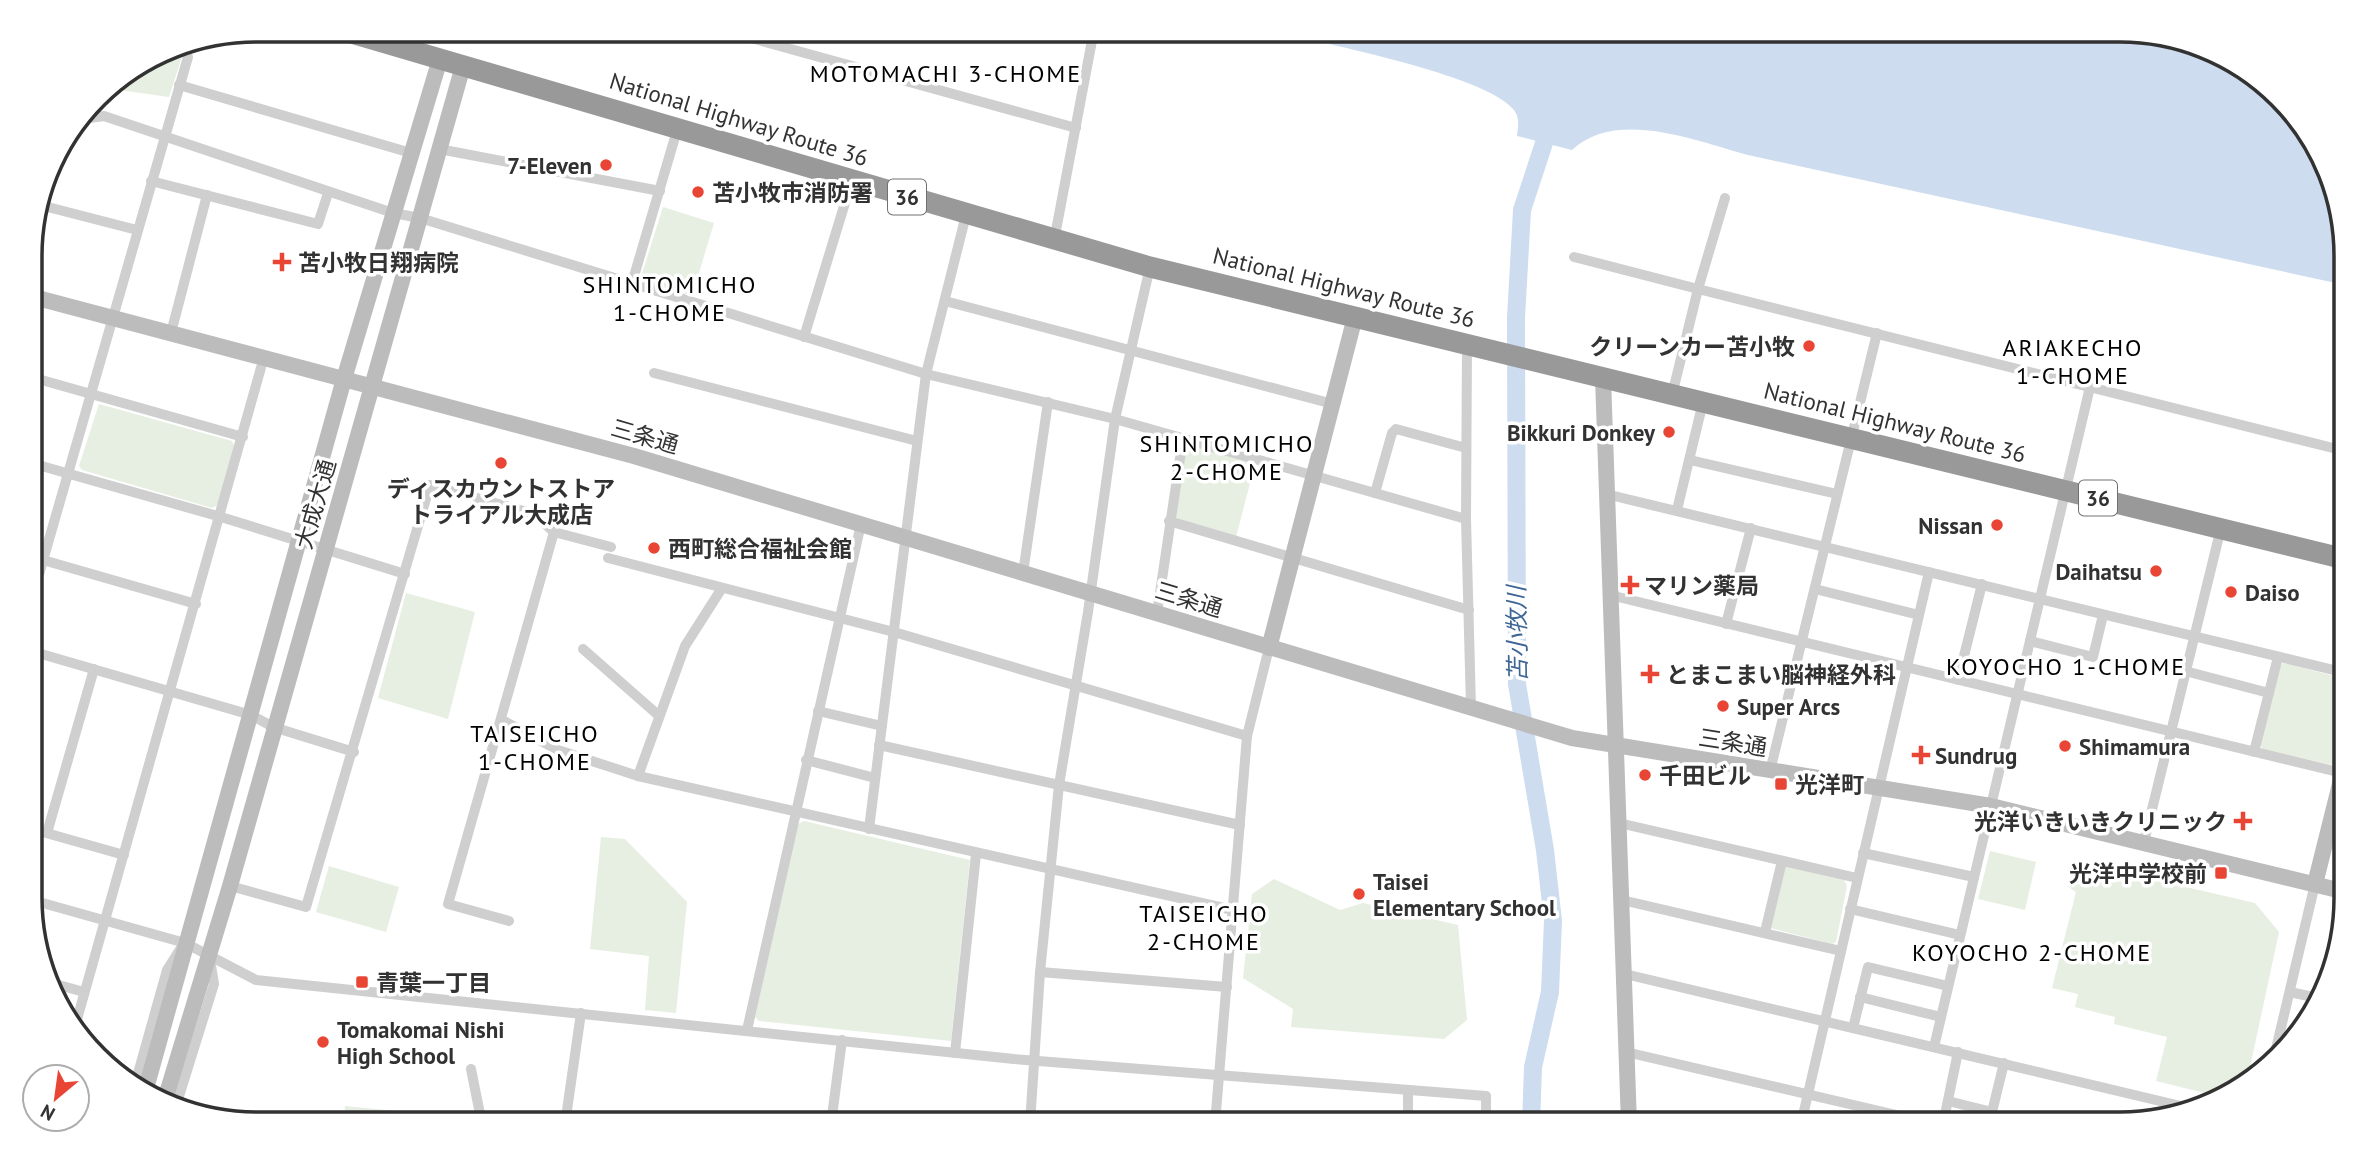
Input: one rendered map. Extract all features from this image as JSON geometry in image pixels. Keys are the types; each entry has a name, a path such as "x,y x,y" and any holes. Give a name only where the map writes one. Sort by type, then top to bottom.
{"highway":[{"name":"National Highway Route 36","path":"382,42 1150,267 2334,556"}],"street":[{"path":"765,42 1076,128"},
{"path":"1054,241 1092,42"},
{"path":"42,564 150,181 188,57"},
{"name":"大成大通","path":"148,1082 344,379 440,59"},
{"name":"大成大通","path":"167,1093 230,886 463,66"},
{"path":"179,85 411,153"},
{"path":"93,117 104,116 328,193 393,213 421,218 926,374 1115,419 1466,519"},
{"path":"632,283 678,127"},
{"path":"439,149 660,191"},
{"path":"804,337 852,180"},
{"path":"150,181 318,224 328,193"},
{"path":"171,334 207,195"},
{"path":"1672,395 1724,198"},
{"path":"48,207 137,230"},
{"path":"869,829 926,374 967,215"},
{"path":"1574,257 2334,448"},
{"path":"1031,1112 1040,972 1059,785 1091,593 1115,419 1150,267"},
{"name":"三条通","path":"42,299 634,456 1572,738 1991,806 2334,889"},
{"path":"945,301 1333,404"},
{"path":"1216,1112 1247,736 1354,317"},
{"path":"1769,771 1877,333"},
{"path":"1471,708 1466,448 1473,346"},
{"path":"78,1017 264,358"},
{"path":"654,373 917,441"},
{"path":"1604,378 1628,1112"},
{"path":"42,380 243,437"},
{"path":"1934,1047 2090,387"},
{"path":"1023,573 1048,402"},
{"path":"1677,510 1703,402"},
{"path":"1375,493 1392,433 1396,429 1466,448"},
{"path":"1157,613 1183,438"},
{"path":"1690,460 1837,494"},
{"path":"42,466 221,517 405,574"},
{"path":"230,886 306,906 354,752 430,485 534,514 554,532 722,588 894,632 1247,736"},
{"path":"1606,494 2334,670"},
{"path":"1169,521 1469,610"},
{"path":"747,1030 861,524"},
{"path":"1726,624 1751,528"},
{"path":"2144,842 2221,528"},
{"path":"509,921 448,904 554,532"},
{"path":"43,560 196,604"},
{"path":"1803,1112 1929,572"},
{"path":"1958,680 1982,584"},
{"path":"638,776 685,646 722,588"},
{"path":"1815,589 1919,615"},
{"path":"1610,595 2254,752 2334,767"},
{"path":"2030,642 2093,657 2103,615"},
{"path":"583,649 658,715"},
{"path":"42,654 251,715 273,727 354,752"},
{"path":"2254,752 2278,657"},
{"path":"47,833 94,668"},
{"path":"2185,671 2269,693"},
{"path":"818,711 882,726"},
{"path":"502,720 558,750 638,776 1233,910"},
{"path":"879,745 1240,825"},
{"path":"806,760 875,778"},
{"path":"2278,1042 2334,811"},
{"path":"1619,823 1857,878"},
{"path":"42,832 124,855"},
{"path":"1863,853 1974,877"},
{"path":"956,1053 976,854"},
{"path":"1765,932 1782,861"},
{"path":"1622,900 1841,951"},
{"path":"42,903 185,943 209,953 256,981 1034,1061 1486,1096 1486,1112"},
{"path":"1850,909 1960,936"},
{"path":"137,1076 167,970 185,943"},
{"path":"179,1097 214,984 209,953"},
{"path":"1853,1028 1867,967 1948,986"},
{"path":"1040,972 1227,987"},
{"path":"1625,974 2175,1105"},
{"path":"61,986 85,992"},
{"path":"2290,992 2310,996"},
{"path":"1860,997 1941,1017"},
{"path":"567,1112 581,1013"},
{"path":"832,1112 842,1040"},
{"path":"1626,1052 1882,1112"},
{"path":"1946,1112 1958,1052"},
{"path":"1948,1101 1992,1112 2004,1063"},
{"path":"471,1069 480,1112"},
{"path":"1408,1090 1408,1112"}],"shaded area":[{"path":"183,55 169,97 121,90 149,71"},
{"path":"663,207 714,223 692,296 640,280"},
{"path":"99,404 232,441 234,445 218,505 212,508 82,470 79,466"},
{"path":"1190,444 1249,462 1254,468 1236,537 1176,517 1185,448"},
{"path":"406,593 475,612 448,719 378,698"},
{"path":"2283,663 2334,676 2334,766 2263,749 2260,745 2279,667"},
{"path":"804,821 970,860 951,1041 759,1021 755,1017 798,824"},
{"path":"601,837 625,839 687,902 676,1013 645,1010 649,956 590,949"},
{"path":"1990,851 2036,862 2025,910 1978,899"},
{"path":"329,866 399,887 386,932 316,912"},
{"path":"1785,866 1844,880 1847,886 1836,942 1832,944 1770,928"},
{"path":"2100,867 2255,903 2279,932 2250,1068 2207,1093 2156,1081 2167,1037 2114,1024 2115,1017 2075,1007 2078,994 2052,988 2076,892 2067,886"},
{"path":"1274,879 1340,910 1363,903 1458,925 1467,1020 1444,1039 1291,1027 1293,1009 1243,978 1252,894"},
{"path":"345,1106 406,1112 344,1112"}],"water":[{"path":"1320,42 2120,42 2162,46 2189,53 2227,71 2250,86 2290,126 2318,174 2327,201 2332,228 2334,283 1748,155 1682,136 1634,129 1611,131 1590,138 1572,150 1517,136 1516,113 1497,97 1471,84 1401,62"}],"waterway":[{"name":"苫小牧川","path":"1531,1112 1533,1067 1550,992 1553,921 1545,850 1517,684 1516,318 1522,210 1544,143"}],"place":[{"name":"7-Eleven","path":"606,165"},
{"name":"苫小牧市消防署","path":"698,192"},
{"name":"苫小牧日翔病院","path":"282,262"},
{"name":"クリーンカー苫小牧","path":"1809,346"},
{"name":"Bikkuri Donkey","path":"1669,432"},
{"name":"ディスカウントストア トライアル大成店","path":"501,463"},
{"name":"Nissan","path":"1997,525"},
{"name":"西町総合福祉会館","path":"654,548"},
{"name":"Daihatsu","path":"2156,571"},
{"name":"マリン薬局","path":"1630,585"},
{"name":"Daiso","path":"2231,592"},
{"name":"とまこまい脳神経外科","path":"1650,674"},
{"name":"Super Arcs","path":"1723,706"},
{"name":"Shimamura","path":"2065,746"},
{"name":"Sundrug","path":"1921,755"},
{"name":"千田ビル","path":"1645,775"},
{"name":"光洋町","path":"1781,784"},
{"name":"光洋いきいきクリニック","path":"2243,821"},
{"name":"光洋中学校前","path":"2221,873"},
{"name":"Taisei Elementary School","path":"1359,894"},
{"name":"青葉一丁目","path":"362,982"},
{"name":"Tomakomai Nishi High School","path":"323,1042"}],"district":[{"name":"MOTOMACHI 3-CHOME","path":"946,73"},
{"name":"SHINTOMICHO 1-CHOME","path":"670,298"},
{"name":"ARIAKECHO 1-CHOME","path":"2073,361"},
{"name":"SHINTOMICHO 2-CHOME","path":"1227,457"},
{"name":"KOYOCHO 1-CHOME","path":"2066,666"},
{"name":"TAISEICHO 1-CHOME","path":"535,747"},
{"name":"TAISEICHO 2-CHOME","path":"1204,927"},
{"name":"KOYOCHO 2-CHOME","path":"2032,952"}]}
